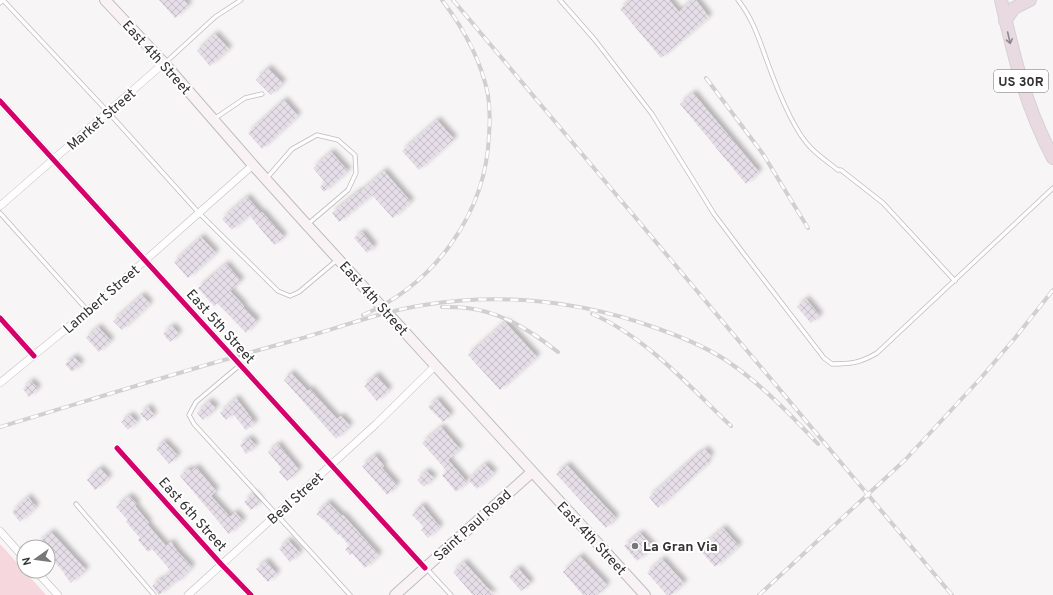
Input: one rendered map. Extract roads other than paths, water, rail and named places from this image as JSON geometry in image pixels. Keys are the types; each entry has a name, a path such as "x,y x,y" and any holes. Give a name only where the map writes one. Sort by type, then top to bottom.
{"highway":[{"name":"US 30R","path":"1001,0 1013,55 1027,101 1053,158"},
{"path":"1006,21 1014,8 1030,0"}],"main road":[{"name":"East 4th Street","path":"104,0 164,63 252,166 382,306 645,595"},
{"name":"Saint Paul Road","path":"395,595 532,472"}],"street":[{"name":"Market Street","path":"0,206 164,63"},
{"name":"East 5th Street","path":"0,101 425,568"},
{"name":"Lambert Street","path":"0,383 88,312 252,166"},
{"path":"0,318 34,356"},
{"name":"Beal Street","path":"188,595 331,465 435,366"},
{"name":"East 6th Street","path":"117,448 251,595"},
{"path":"0,531 16,549"},
{"path":"43,579 58,595"}],"lane":[{"path":"0,3 3,0 108,112 199,213 278,291 290,296 299,292 338,259"},
{"path":"164,63 215,17 241,0"},
{"path":"560,0 595,40 652,114 714,214 820,353 832,364 853,364 864,361 877,353 1053,188"},
{"path":"738,0 747,12 754,26 778,90 796,127 810,148 883,203 955,281"},
{"path":"213,120 245,98 262,94"},
{"path":"265,179 292,150 317,135 338,140 355,155 356,173 348,190 307,225"},
{"path":"0,213 88,312"},
{"path":"240,365 196,402 189,416 194,424 350,595"},
{"path":"76,504 154,595"},
{"name":"East 5th Street","path":"425,568 451,595"}],"railway":[{"path":"363,315 389,302 413,285 434,265 452,243 467,218 478,192 486,164 490,115 485,82 471,45 442,0"},
{"path":"453,0 952,595"},
{"path":"706,78 763,154 808,228"},
{"path":"759,595 905,460 980,379 1053,290"},
{"path":"0,427 182,372 391,312 424,305 484,299 543,302 573,306 631,320 678,336 714,353 754,381 818,444"},
{"path":"442,307 480,310 504,318 527,330 558,352"},
{"path":"592,314 611,323 630,335 666,363 731,426"}],"place":[{"name":"La Gran Via","path":"635,546"}]}
